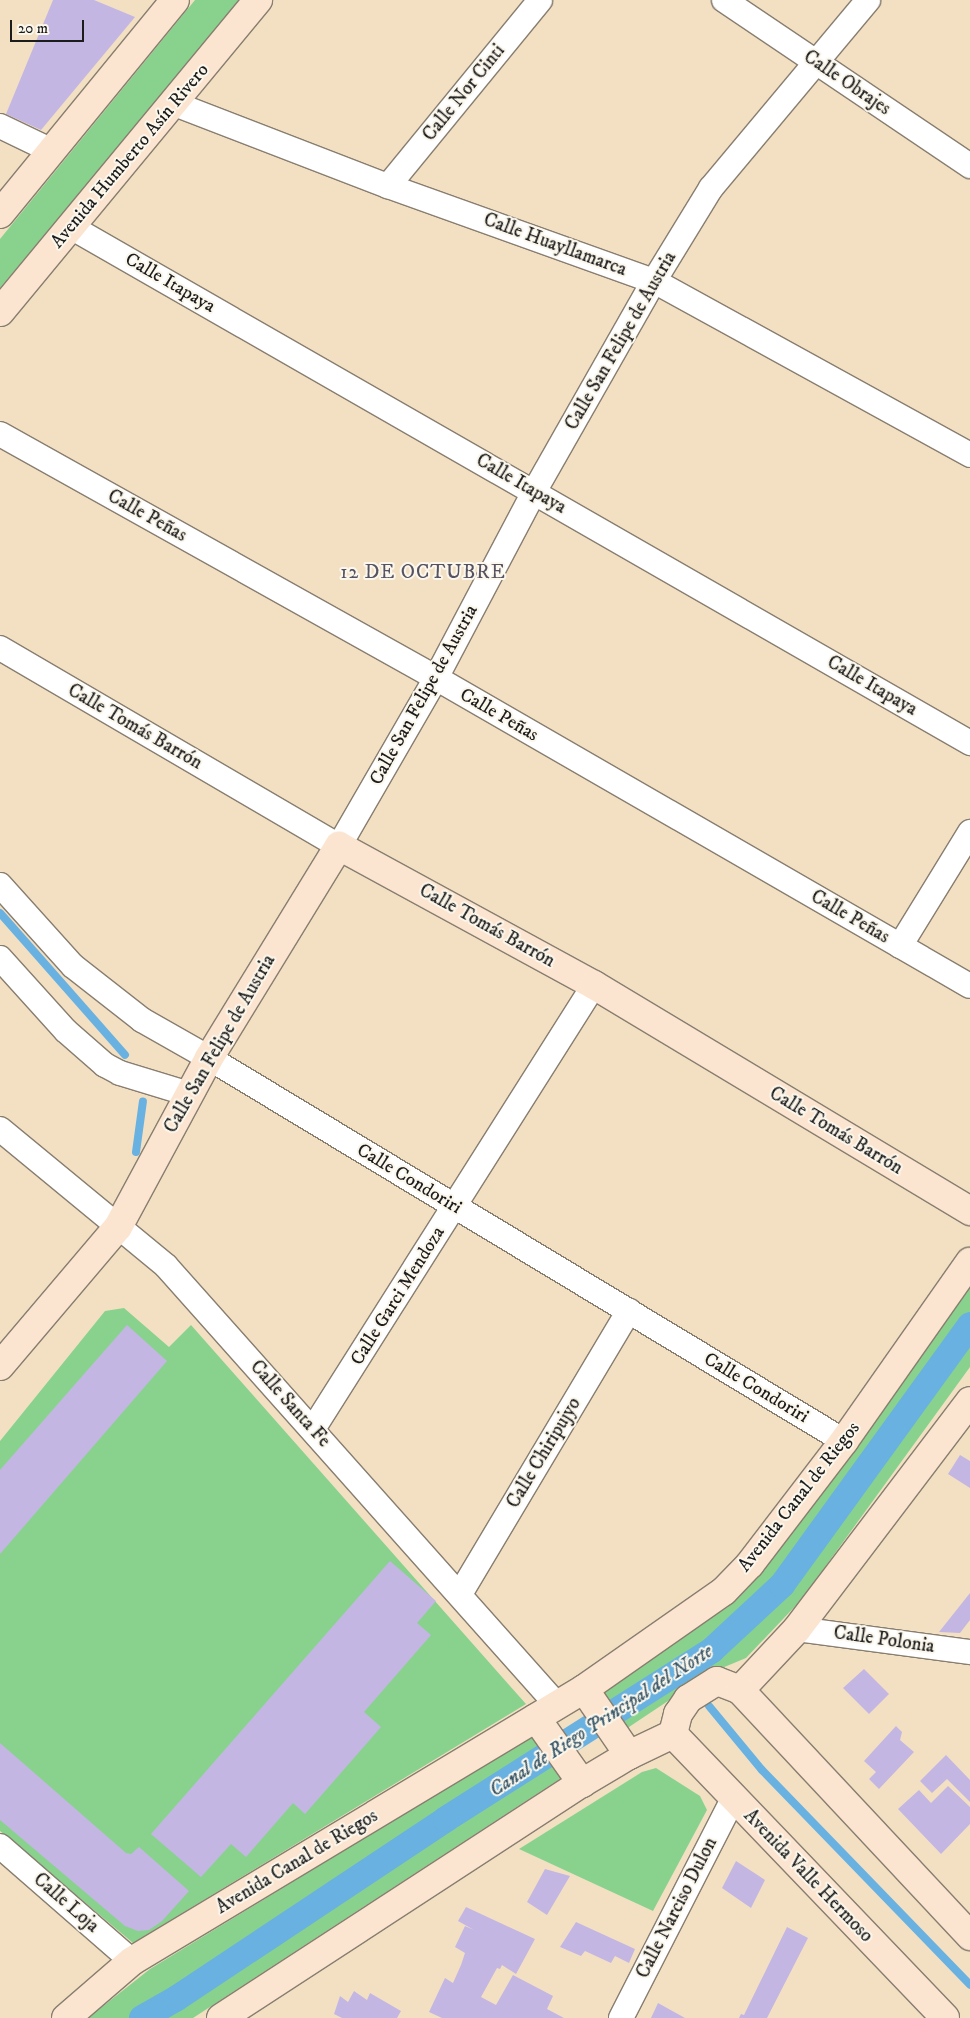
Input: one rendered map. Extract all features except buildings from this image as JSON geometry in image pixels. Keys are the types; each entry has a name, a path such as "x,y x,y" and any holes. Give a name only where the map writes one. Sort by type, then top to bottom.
{"street":[{"path":"0,214 175,0"},
{"name":"Avenida Humberto Asín Rivero","path":"0,312 175,104 258,0"},
{"name":"Calle Nor Cinti","path":"388,186 540,0"},
{"name":"Calle Obrajes","path":"724,0 970,166"},
{"name":"Calle San Felipe de Austria","path":"0,1366 118,1227 208,1058 339,846 436,678 534,492 654,280 711,188 814,62 868,0"},
{"name":"Calle Huayllamarca","path":"175,104 388,186 654,280 970,455"},
{"path":"0,126 52,151"},
{"name":"Calle Itapaya","path":"71,227 970,743"},
{"name":"Calle Peñas","path":"0,434 436,678 970,986"},
{"name":"Calle Tomás Barrón","path":"0,648 339,846 594,985 970,1211"},
{"path":"900,946 970,832"},
{"name":"Calle Condoriri","path":"0,885 73,966 142,1020 629,1311 844,1442"},
{"path":"0,958 66,1031 105,1065 120,1073 189,1094"},
{"name":"Calle Garci Mendoza","path":"313,1429 594,985"},
{"name":"Calle Santa Fe","path":"0,1128 166,1266 460,1594 553,1730"},
{"name":"Avenida Canal de Riegos","path":"66,2018 132,1961 553,1730 598,1709 724,1591 750,1564 844,1442 970,1262"},
{"name":"Calle Chiripujyo","path":"460,1594 629,1311"},
{"path":"740,1690 797,1629 970,1401"},
{"name":"Calle Polonia","path":"797,1629 970,1652"},
{"path":"221,2018 582,1783 629,1755 673,1734 678,1714 688,1699 717,1681 740,1690 970,1936"},
{"path":"598,1709 629,1755"},
{"path":"553,1730 582,1783"},
{"name":"Avenida Valle Hermoso","path":"673,1734 945,2018"},
{"name":"Calle Narciso Dulon","path":"621,2018 734,1799"},
{"name":"Calle Loja","path":"0,1846 132,1961"}],"green space":[{"path":"195,0 241,0 0,288 0,239"},
{"path":"970,1287 970,1367 801,1600 746,1658 710,1673 626,1729 601,1690 728,1607 748,1588 788,1537"},
{"path":"124,1308 169,1347 191,1325 526,1704 133,1943 0,1831 0,1441 105,1311"},
{"path":"533,1735 563,1777 193,2018 88,2018 150,1969"},
{"path":"656,1768 700,1796 707,1810 653,1911 519,1849 642,1772"}],"waterway":[{"path":"0,913 125,1055"},
{"path":"136,1152 143,1101"},
{"name":"Canal de Riego Principal del Norte","path":"142,2018 177,1998 446,1819 712,1650 782,1585 970,1325"},
{"path":"709,1706 762,1770 970,1985"}],"district":[{"name":"12 DE OCTUBRE","path":"423,572"}]}
